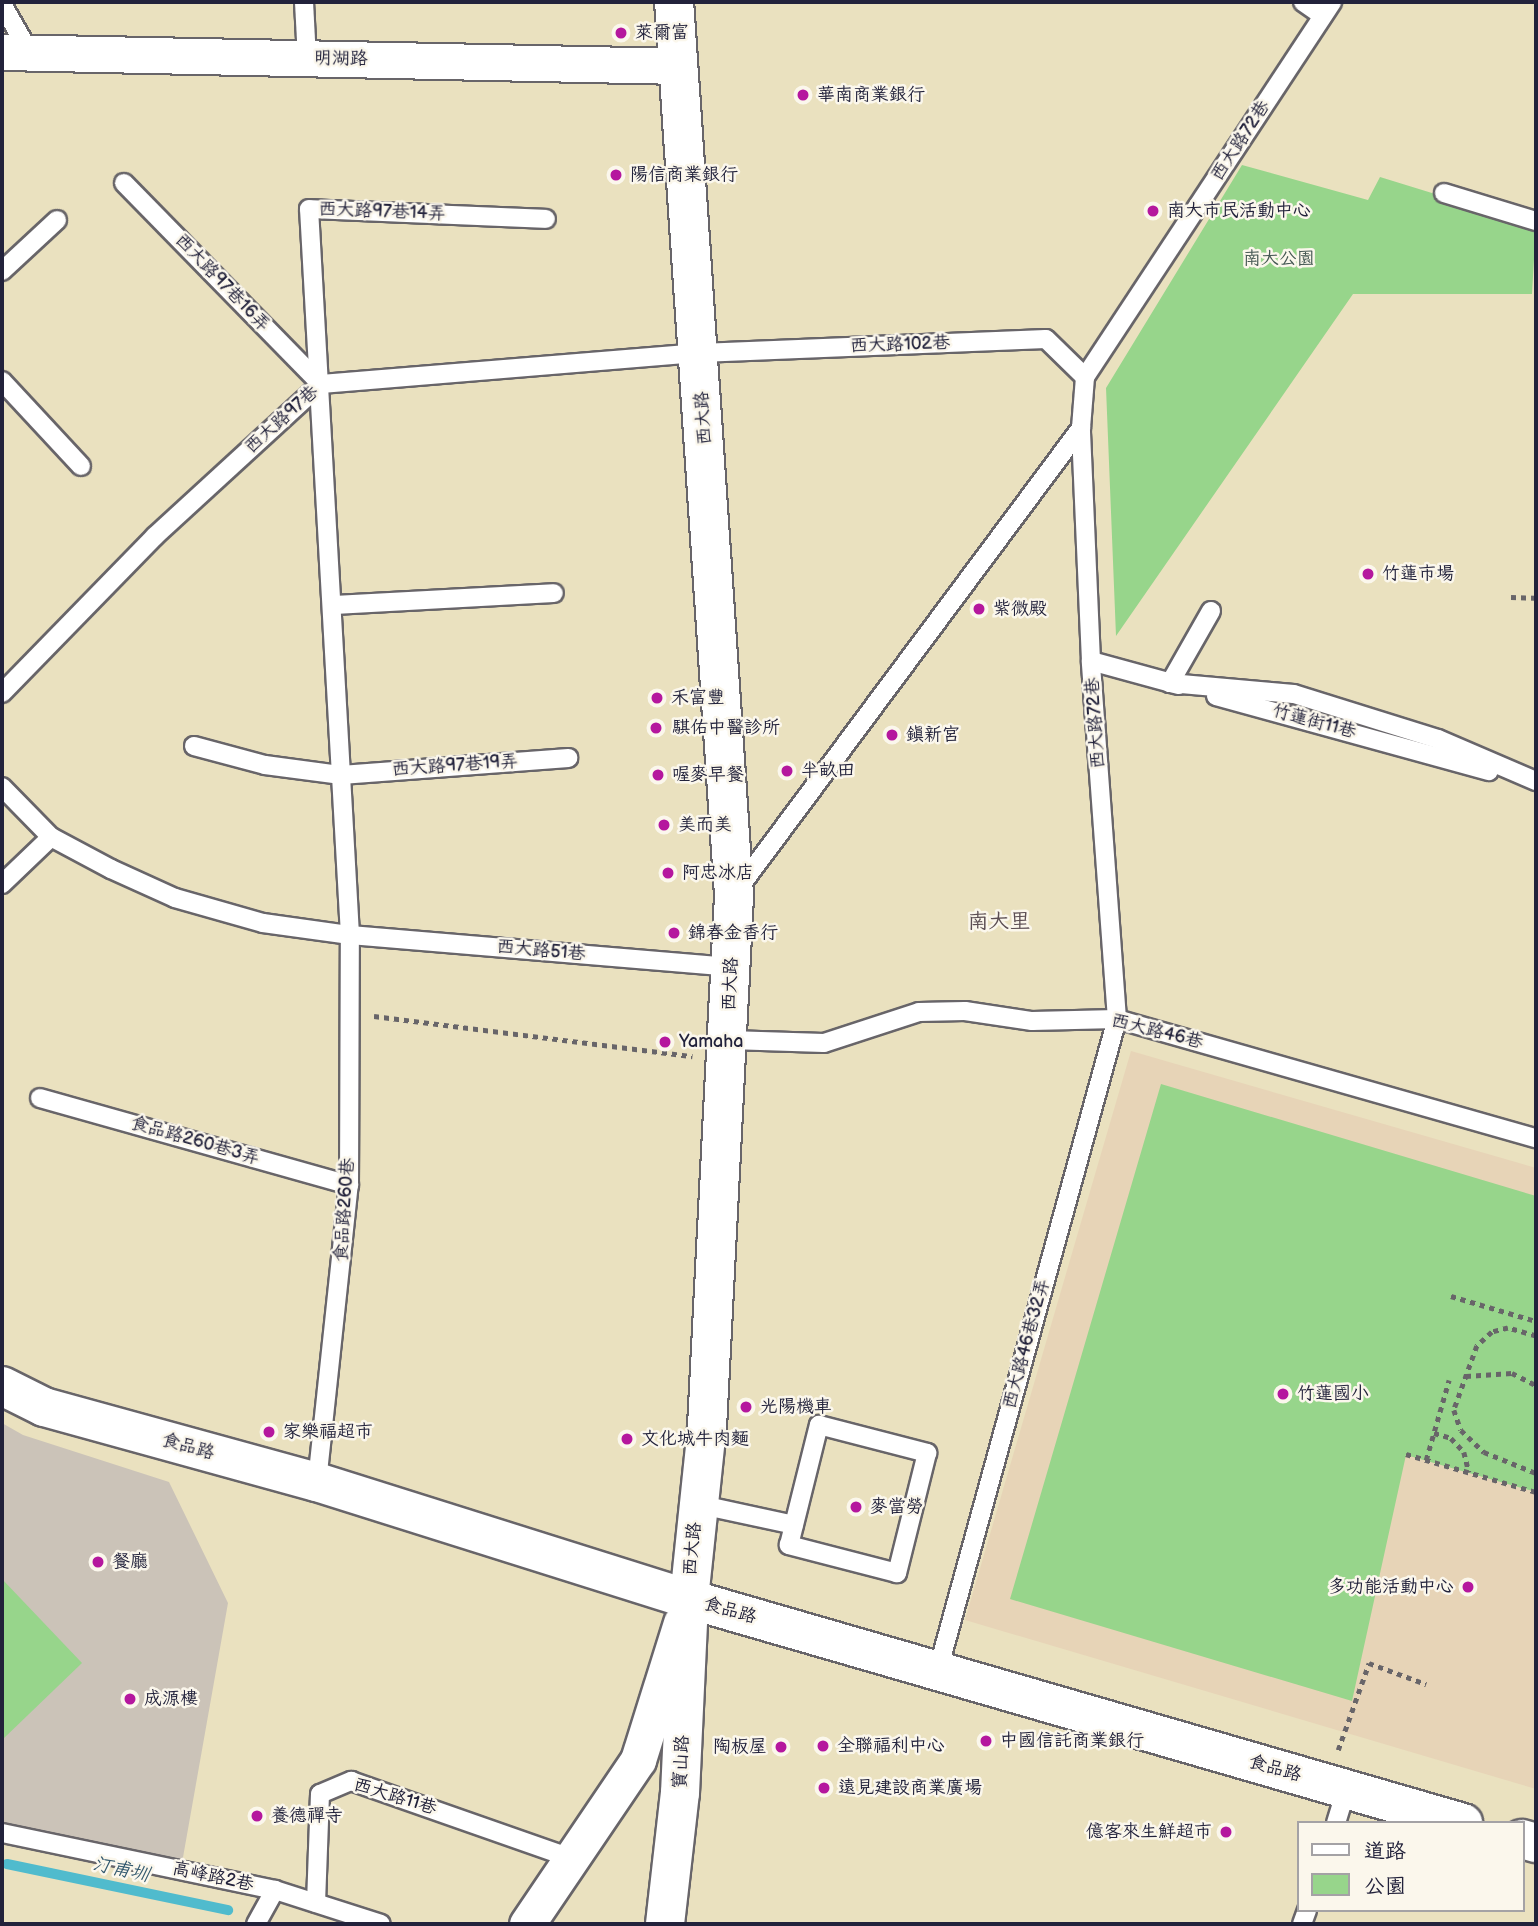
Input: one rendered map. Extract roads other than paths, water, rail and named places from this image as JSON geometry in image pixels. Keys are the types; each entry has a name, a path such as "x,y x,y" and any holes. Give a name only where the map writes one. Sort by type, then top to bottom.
{"street":[{"name":"西大路","path":"527,1924 574,1859 638,1760 688,1599 707,1427 733,967 734,895 700,353 674,2"},
{"name":"明湖路","path":"16,52 680,66"},
{"name":"食品路","path":"2,1386 44,1407 317,1482 688,1599 938,1670 1336,1799 1452,1821"},
{"name":"寶山路","path":"666,1924 680,1793 688,1599"}],"lane":[{"path":"304,2 307,59"},
{"path":"1303,2 1328,9"},
{"path":"2,4 16,52"},
{"name":"西大路72巷","path":"1117,1019 1091,661 1081,428 1086,377 1328,9"},
{"name":"西大路97巷16弄","path":"124,183 321,384"},
{"path":"1444,193 1536,221"},
{"name":"西大路97巷14弄","path":"321,384 309,209 546,219"},
{"path":"2,271 57,220"},
{"name":"西大路102巷","path":"700,353 1046,339 1086,377"},
{"name":"西大路97巷","path":"2,693 155,536 321,384 700,353"},
{"path":"2,381 81,466"},
{"path":"321,384 350,935"},
{"path":"734,895 1081,428"},
{"path":"334,605 554,593"},
{"path":"1170,683 1211,611"},
{"name":"竹蓮街11巷","path":"1091,661 1536,782"},
{"name":"西大路97巷19弄","path":"194,746 265,765 341,775 568,758"},
{"name":"西大路51巷","path":"2,787 51,836 175,898 263,923 350,935 733,967"},
{"path":"2,884 51,836"},
{"name":"食品路260巷","path":"317,1482 349,1185 350,935"},
{"name":"西大路46巷","path":"728,1050 824,1044 919,1012 965,1011 1032,1021 1117,1019 1536,1138"},
{"name":"西大路46巷32弄","path":"938,1670 1117,1019"},
{"name":"食品路260巷3弄","path":"40,1098 349,1185"},
{"path":"819,1425 927,1453 897,1573 789,1545 794,1525 819,1425"},
{"path":"697,1504 794,1525"},
{"name":"西大路11巷","path":"316,1903 320,1794 351,1781 574,1859"},
{"name":"高峰路2巷","path":"2,1833 275,1890 381,1924"},
{"path":"256,1924 275,1890"}],"waterway":[{"name":"汀甫圳","path":"7,1864 228,1910"}],"place":[{"name":"萊爾富","path":"621,33"},
{"name":"華南商業銀行","path":"803,95"},
{"name":"陽信商業銀行","path":"616,175"},
{"name":"南大市民活動中心","path":"1153,211"},
{"name":"竹蓮市場","path":"1368,574"},
{"name":"紫微殿","path":"979,609"},
{"name":"禾富豐","path":"657,698"},
{"name":"騏佑中醫診所","path":"656,728"},
{"name":"鎮新宮","path":"892,735"},
{"name":"半畝田","path":"787,771"},
{"name":"喔麥早餐","path":"658,775"},
{"name":"美而美","path":"664,825"},
{"name":"阿忠冰店","path":"668,873"},
{"name":"錦春金香行","path":"674,933"},
{"name":"Yamaha","path":"665,1042"},
{"name":"竹蓮國小","path":"1283,1394"},
{"name":"光陽機車","path":"746,1407"},
{"name":"家樂福超市","path":"269,1432"},
{"name":"文化城牛肉麵","path":"627,1439"},
{"name":"麥當勞","path":"856,1507"},
{"name":"餐廳","path":"98,1562"},
{"name":"多功能活動中心","path":"1468,1587"},
{"name":"成源樓","path":"130,1699"},
{"name":"中國信託商業銀行","path":"986,1741"},
{"name":"全聯福利中心","path":"823,1746"},
{"name":"陶板屋","path":"781,1747"},
{"name":"遠見建設商業廣場","path":"824,1788"},
{"name":"養德禪寺","path":"257,1816"},
{"name":"億客來生鮮超市","path":"1226,1832"}],"district":[{"name":"南大里","path":"999,922"}],"park label":[{"name":"南大公園","path":"1279,259"}]}
